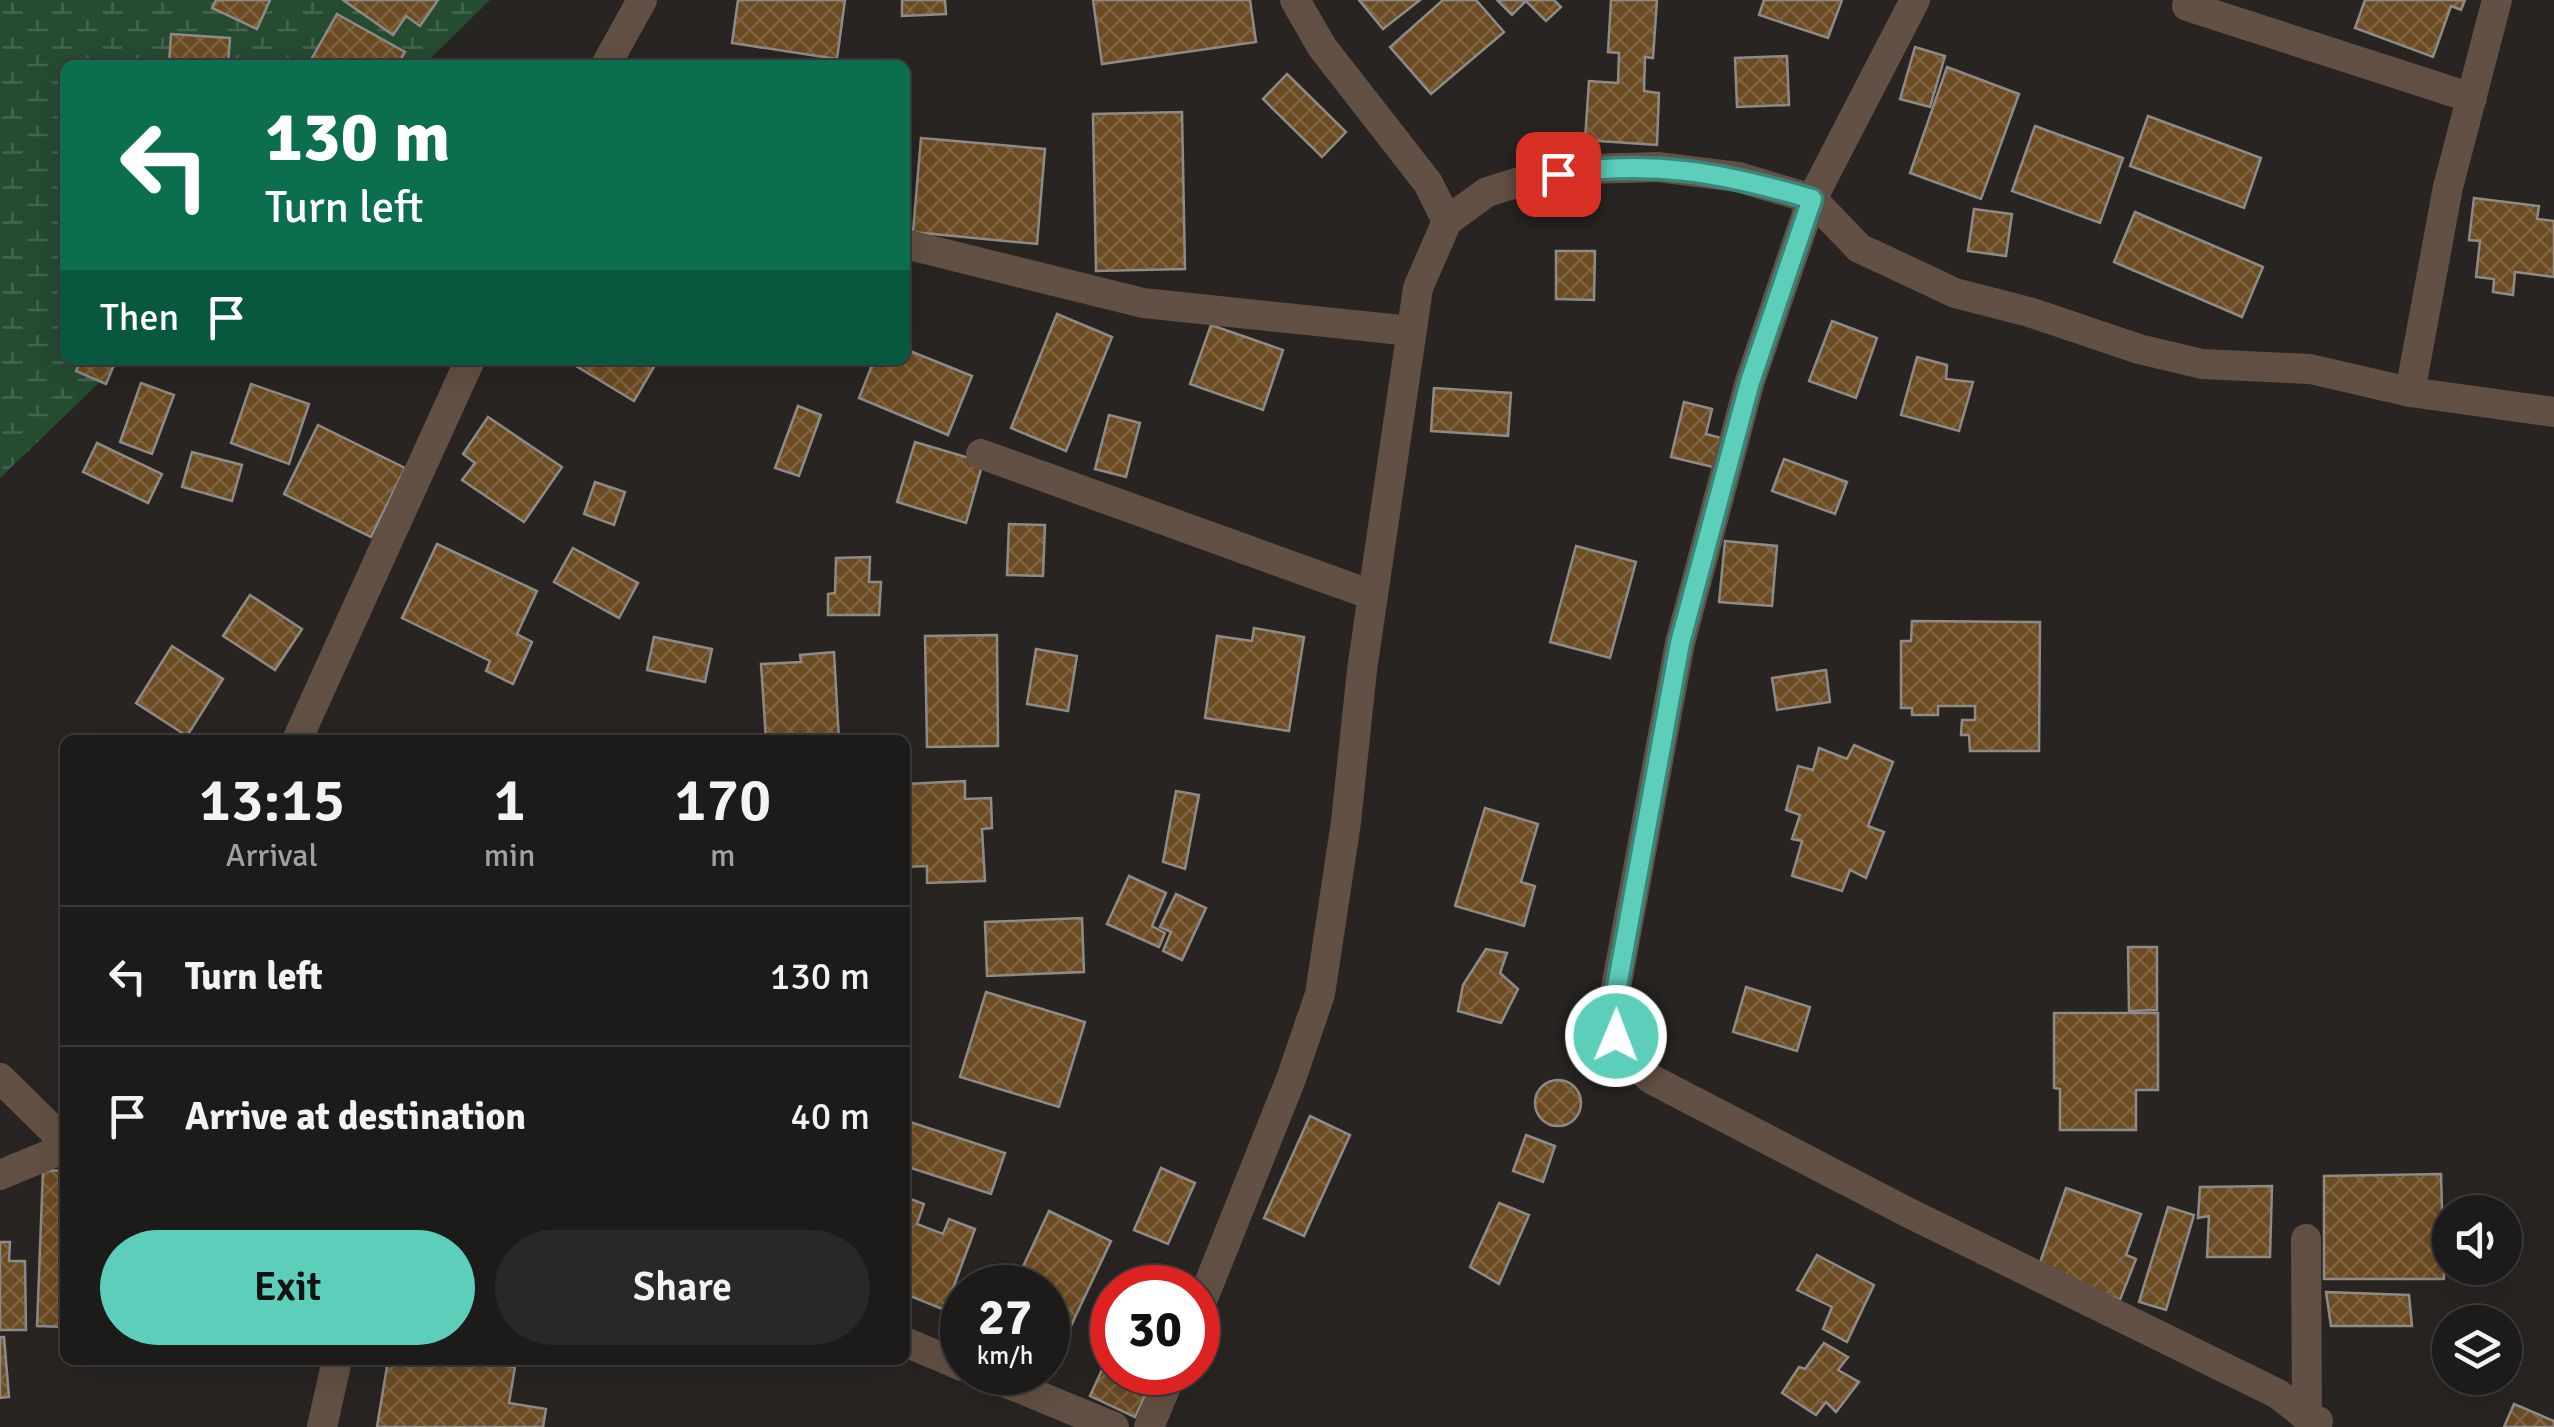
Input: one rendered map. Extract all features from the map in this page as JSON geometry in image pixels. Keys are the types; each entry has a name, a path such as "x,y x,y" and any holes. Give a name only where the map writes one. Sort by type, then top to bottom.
{"street":[{"path":"609,60 642,0"},
{"path":"1295,0 1322,47 1428,183 1447,221"},
{"path":"1915,0 1812,199 1750,382 1680,643 1616,992 1616,1036 1627,1058 1651,1079 1907,1212 2278,1394 2316,1424"},
{"path":"2410,392 2441,220 2497,0"},
{"path":"2187,6 2472,98"},
{"path":"1216,1265 1291,1079 1320,994 1346,822 1372,596 1418,288 1447,221 1487,192 1529,178 1588,169 1658,167 1738,177 1812,199 1859,248 1955,292 2138,349 2202,364 2310,370 2410,392 2554,412"},
{"path":"910,245 1143,303 1412,331"},
{"path":"298,735 468,365"},
{"path":"981,454 1372,596"},
{"path":"0,1078 60,1140"},
{"path":"0,1174 60,1147"},
{"path":"2306,1239 2316,1424"},
{"path":"910,1344 940,1357"},
{"path":"322,1427 336,1365"},
{"path":"1036,1395 1114,1427"},
{"path":"1149,1427 1162,1395"}],"green space":[{"path":"0,0 490,0 429,60 60,60 60,365 118,365 0,478"}],"building":[{"path":"216,0 270,0 257,29 212,8"},
{"path":"343,0 438,0 420,26 406,16 393,35"},
{"path":"738,0 845,0 837,59 732,43"},
{"path":"902,0 945,0 946,14 902,16"},
{"path":"1093,0 1250,0 1256,42 1102,64"},
{"path":"1359,0 1420,0 1383,29"},
{"path":"1443,0 1476,0 1504,32 1431,94 1390,47"},
{"path":"1497,0 1554,0 1561,7 1546,21 1526,1 1512,15"},
{"path":"1611,0 1657,0 1653,58 1645,57 1644,91 1659,93 1657,145 1585,140 1589,81 1618,83 1619,53 1608,52"},
{"path":"1764,0 1842,0 1828,38 1759,15"},
{"path":"2365,0 2465,0 2461,10 2451,6 2433,57 2355,28"},
{"path":"337,14 405,52 400,60 311,60"},
{"path":"171,34 230,38 228,60 169,60"},
{"path":"1915,47 1945,56 1930,107 1900,99"},
{"path":"1787,56 1789,105 1737,107 1735,58"},
{"path":"1947,67 2019,94 1981,199 1910,173"},
{"path":"1287,74 1346,132 1322,157 1263,99"},
{"path":"1182,112 1185,269 1096,271 1093,114"},
{"path":"2148,116 2261,158 2244,208 2130,166"},
{"path":"2035,126 2123,158 2100,223 2012,191"},
{"path":"921,138 1045,149 1037,244 913,232"},
{"path":"2474,198 2539,206 2537,219 2554,221 2554,277 2515,272 2513,295 2493,292 2494,279 2476,277 2480,241 2469,240"},
{"path":"1974,209 2012,214 2006,256 1968,251"},
{"path":"2135,212 2263,267 2242,317 2114,262"},
{"path":"1556,251 1595,251 1594,300 1556,299"},
{"path":"1057,314 1112,337 1066,451 1011,428"},
{"path":"1832,321 1877,338 1856,398 1809,381"},
{"path":"1211,325 1283,350 1263,410 1190,384"},
{"path":"910,351 972,376 948,435 859,398 872,365 910,365"},
{"path":"1917,357 1947,365 1946,379 1973,382 1959,431 1901,415"},
{"path":"79,365 114,365 106,384 76,371"},
{"path":"574,365 655,365 634,401"},
{"path":"141,383 174,395 152,454 120,442"},
{"path":"251,384 309,404 289,464 231,443"},
{"path":"1434,388 1511,393 1508,436 1431,431"},
{"path":"1684,402 1712,409 1706,434 1721,438 1713,467 1671,457"},
{"path":"798,406 821,415 799,476 775,468"},
{"path":"1109,415 1140,423 1126,477 1095,469"},
{"path":"488,417 562,467 524,522 462,480 475,463 463,454"},
{"path":"318,425 405,468 371,537 284,494"},
{"path":"915,442 983,462 966,523 897,502"},
{"path":"97,443 162,474 148,503 83,472"},
{"path":"192,452 242,465 232,501 182,487"},
{"path":"1784,459 1847,482 1835,514 1772,491"},
{"path":"595,482 625,492 614,525 584,514"},
{"path":"1009,524 1045,525 1043,576 1007,575"},
{"path":"1725,541 1777,546 1772,606 1719,602"},
{"path":"437,544 537,591 517,634 532,642 513,684 486,671 490,661 402,618"},
{"path":"1576,546 1636,562 1610,658 1550,642"},
{"path":"573,548 638,583 619,618 554,582"},
{"path":"870,557 869,582 881,582 879,615 828,615 828,594 835,593 836,558"},
{"path":"250,595 302,629 275,670 223,636"},
{"path":"1912,621 2040,622 2039,751 1970,751 1969,735 1961,735 1962,720 1975,720 1975,706 1938,706 1938,715 1912,715 1912,708 1901,708 1901,641 1911,641"},
{"path":"1254,628 1304,637 1289,731 1205,718 1217,636 1252,641"},
{"path":"997,635 998,746 927,747 925,636"},
{"path":"654,637 712,649 705,682 647,670"},
{"path":"172,646 223,679 188,735 136,703"},
{"path":"1036,649 1077,656 1068,711 1027,704"},
{"path":"834,652 839,735 766,735 761,664 801,662 800,655"},
{"path":"1826,670 1830,702 1777,710 1772,678"},
{"path":"1854,745 1893,762 1868,826 1884,832 1866,878 1850,870 1842,891 1792,876 1802,841 1792,839 1800,815 1786,810 1798,766 1813,770 1819,748 1847,759"},
{"path":"965,781 965,799 991,798 992,828 982,829 985,881 927,883 927,866 910,867 910,784"},
{"path":"1176,791 1199,795 1185,869 1163,862"},
{"path":"1485,808 1538,824 1521,882 1535,886 1524,926 1455,906"},
{"path":"1129,876 1166,893 1152,926 1165,933 1159,947 1107,924"},
{"path":"1176,894 1206,908 1182,960 1163,951 1171,932 1160,927"},
{"path":"1082,918 1084,972 987,976 985,922"},
{"path":"2128,947 2157,947 2157,1010 2129,1011"},
{"path":"1486,949 1507,953 1500,973 1518,989 1501,1023 1458,1011 1463,985"},
{"path":"1746,987 1810,1007 1797,1051 1733,1032"},
{"path":"986,992 1085,1022 1059,1107 960,1077"},
{"path":"2054,1013 2158,1013 2158,1090 2136,1090 2136,1130 2060,1130 2060,1089 2054,1088"},
{"path":"1558,1080 1574,1087 1581,1103 1574,1119 1558,1126 1542,1119 1535,1103 1542,1087"},
{"path":"1310,1116 1350,1135 1304,1236 1264,1218"},
{"path":"910,1122 1005,1153 991,1194 910,1168"},
{"path":"1526,1135 1555,1146 1543,1182 1513,1171"},
{"path":"1161,1168 1195,1183 1168,1244 1134,1230"},
{"path":"43,1170 60,1171 60,1327 37,1326"},
{"path":"2441,1174 2442,1195 2432,1195 2432,1279 2324,1279 2324,1176"},
{"path":"2272,1186 2270,1257 2207,1257 2209,1216 2198,1218 2200,1187"},
{"path":"2066,1188 2141,1214 2126,1255 2136,1259 2120,1300 2038,1268"},
{"path":"910,1199 924,1204 917,1224 943,1234 949,1219 975,1229 962,1265 940,1265 940,1308 910,1296"},
{"path":"1499,1203 1529,1215 1499,1284 1470,1267"},
{"path":"2168,1207 2194,1215 2166,1310 2139,1302"},
{"path":"1049,1211 1111,1241 1100,1265 1090,1265 1090,1286 1070,1328 1070,1265 1024,1265"},
{"path":"0,1242 10,1242 9,1261 25,1261 26,1330 0,1330"},
{"path":"1817,1255 1874,1285 1847,1342 1823,1329 1832,1307 1797,1290"},
{"path":"2326,1292 2409,1295 2412,1326 2331,1326"},
{"path":"0,1337 4,1337 9,1397 0,1398"},
{"path":"1824,1343 1848,1357 1838,1370 1859,1382 1836,1412 1826,1402 1816,1415 1782,1393 1799,1367 1805,1369"},
{"path":"387,1365 515,1367 509,1403 546,1409 543,1427 377,1427"},
{"path":"1090,1395 1145,1395 1135,1417"},
{"path":"2514,1404 2554,1421 2554,1427 2504,1427"}],"route":[{"path":"1558,174 1658,167 1738,177 1812,199 1750,382 1680,643 1616,992 1616,1036"}]}
